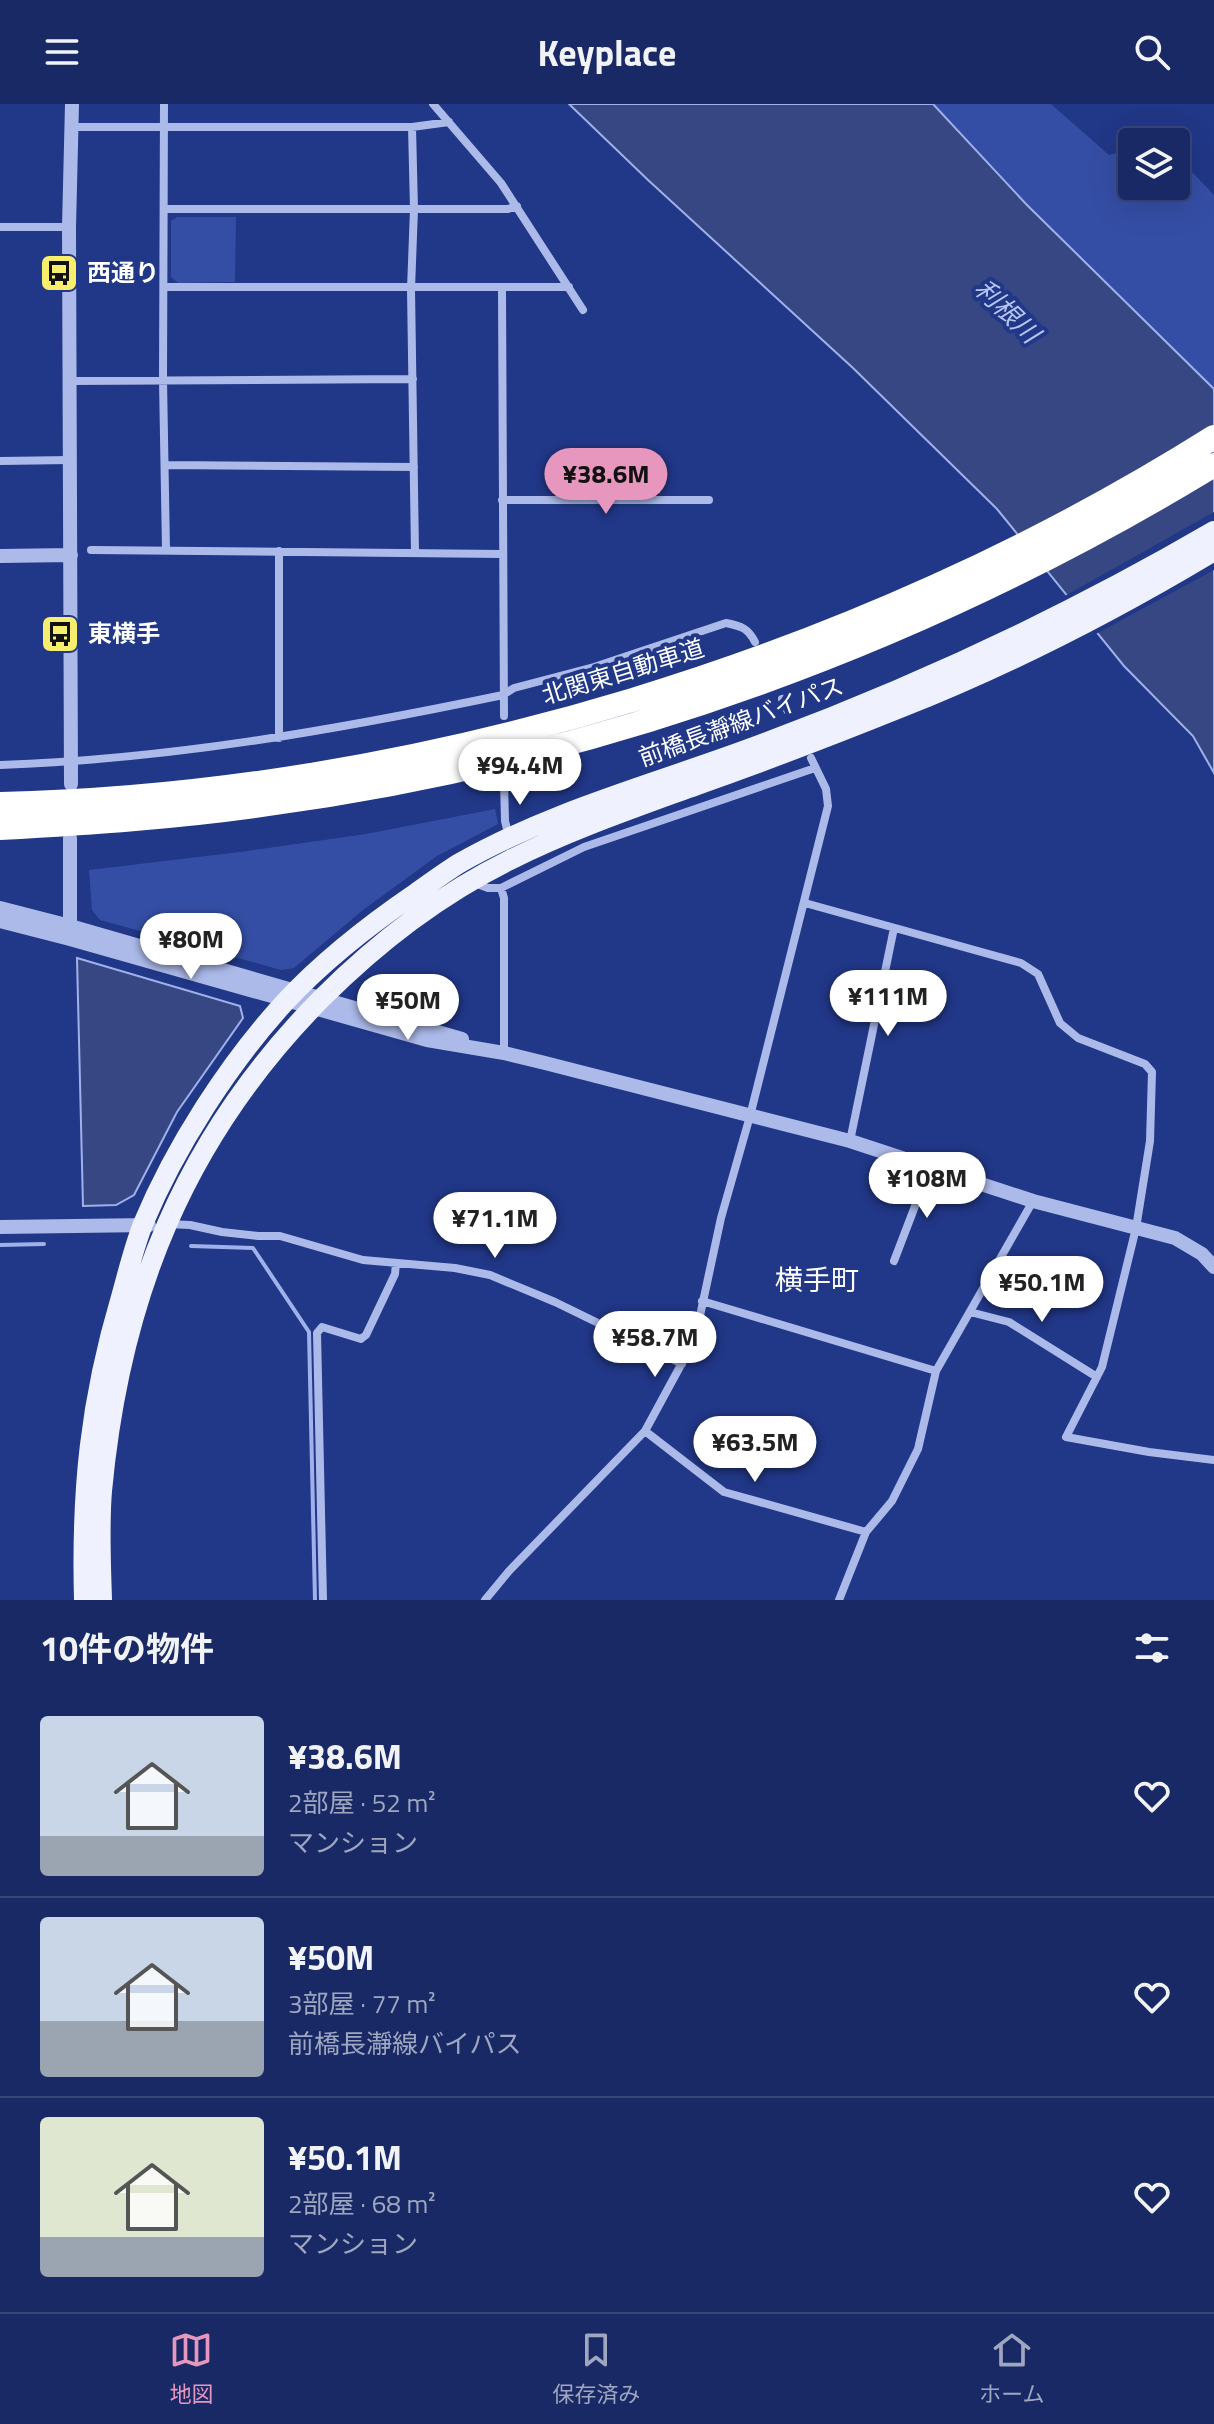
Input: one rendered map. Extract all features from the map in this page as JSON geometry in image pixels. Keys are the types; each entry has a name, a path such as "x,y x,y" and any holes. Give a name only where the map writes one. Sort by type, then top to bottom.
{"highway":[{"name":"北関東自動車道","path":"0,804 121,797 255,782 439,750 524,730 679,686 837,628 931,588 1102,502 1214,437"},
{"path":"0,828 125,820 272,804 444,773 545,749 686,708 853,647 939,610 1114,523 1214,465"}],"main road":[{"name":"前橋長瀞線バイパス","path":"102,1600 102,1493 114,1407 127,1341 166,1224 184,1184 217,1127 268,1058 317,1003 422,913 508,861 595,822 897,700 1143,573 1214,531"},
{"name":"前橋長瀞線バイパス","path":"84,1600 84,1490 95,1404 109,1338 143,1225 193,1126 226,1078 292,996 366,928 457,865 509,838 586,805 980,674 1153,587 1214,551"}],"street":[{"path":"71,784 69,227 72,104"},
{"path":"164,104 166,550"},
{"path":"433,104 501,183 583,310"},
{"path":"71,127 412,127 449,122"},
{"path":"412,127 415,553"},
{"path":"165,209 508,209 517,206"},
{"path":"0,227 69,227"},
{"path":"164,287 569,287"},
{"path":"502,289 504,716"},
{"path":"71,381 413,379"},
{"path":"0,461 71,460"},
{"path":"166,465 414,467"},
{"path":"502,500 709,500"},
{"path":"91,550 502,554"},
{"path":"279,551 279,738"},
{"path":"0,556 71,555"},
{"path":"0,765 70,762 202,749 400,716 503,695 514,688 594,667 726,623 742,626 750,632 755,642"},
{"path":"782,699 787,710"},
{"path":"485,1600 509,1571 645,1431 695,1339 721,1218 750,1116 828,806 826,789 811,758"},
{"path":"472,882 488,888 501,888 584,847 815,768"},
{"path":"504,780 505,821 509,838"},
{"path":"70,838 70,932"},
{"path":"501,888 504,898 504,1053"},
{"path":"805,903 1021,963 1038,974 1060,1023 1078,1038 1145,1064 1152,1072 1150,1141 1136,1228 1102,1367 1066,1437 1214,1460"},
{"path":"0,908 70,932 317,1003 450,1034 504,1053 850,1141 1033,1201 1175,1238 1202,1254 1214,1267"},
{"path":"0,921 70,932"},
{"path":"850,1141 894,928"},
{"path":"894,1261 930,1167"},
{"path":"839,1600 866,1532 892,1501 918,1449 936,1371 1033,1201"},
{"path":"0,1227 190,1225 222,1232 280,1236 363,1260 455,1268 490,1275 555,1302 682,1364"},
{"path":"323,1600 317,1333 322,1327 361,1339 366,1335 395,1274 396,1263"},
{"path":"702,1301 936,1371"},
{"path":"970,1312 1009,1322 1097,1377"},
{"path":"645,1431 724,1492 866,1532"}],"shaded area":[{"path":"933,104 1051,104 1109,155 1118,153 1118,200 1190,200 1190,172 1194,174 1214,195 1214,389 1026,204"},
{"path":"177,217 236,217 235,282 178,283 171,277 171,221"},
{"path":"495,809 498,824 437,856 363,910 294,968 281,970 100,920 92,910 89,870 366,834"}],"water":[{"name":"利根川","path":"569,104 933,104 1026,204 1214,389 1214,773 1193,736 1124,666 997,509 853,368"},
{"path":"77,958 240,1006 243,1018 177,1112 134,1195 116,1205 83,1206"}],"pier":[{"path":"1214,512 1214,570 1094,635 1063,597"}],"waterway":[{"path":"0,1245 44,1244"},
{"path":"191,1246 253,1248 309,1332 315,1600"}],"place":[{"name":"西通り","path":"59,273"},
{"name":"東横手","path":"60,634"}],"district":[{"name":"横手町","path":"817,1280"}]}
